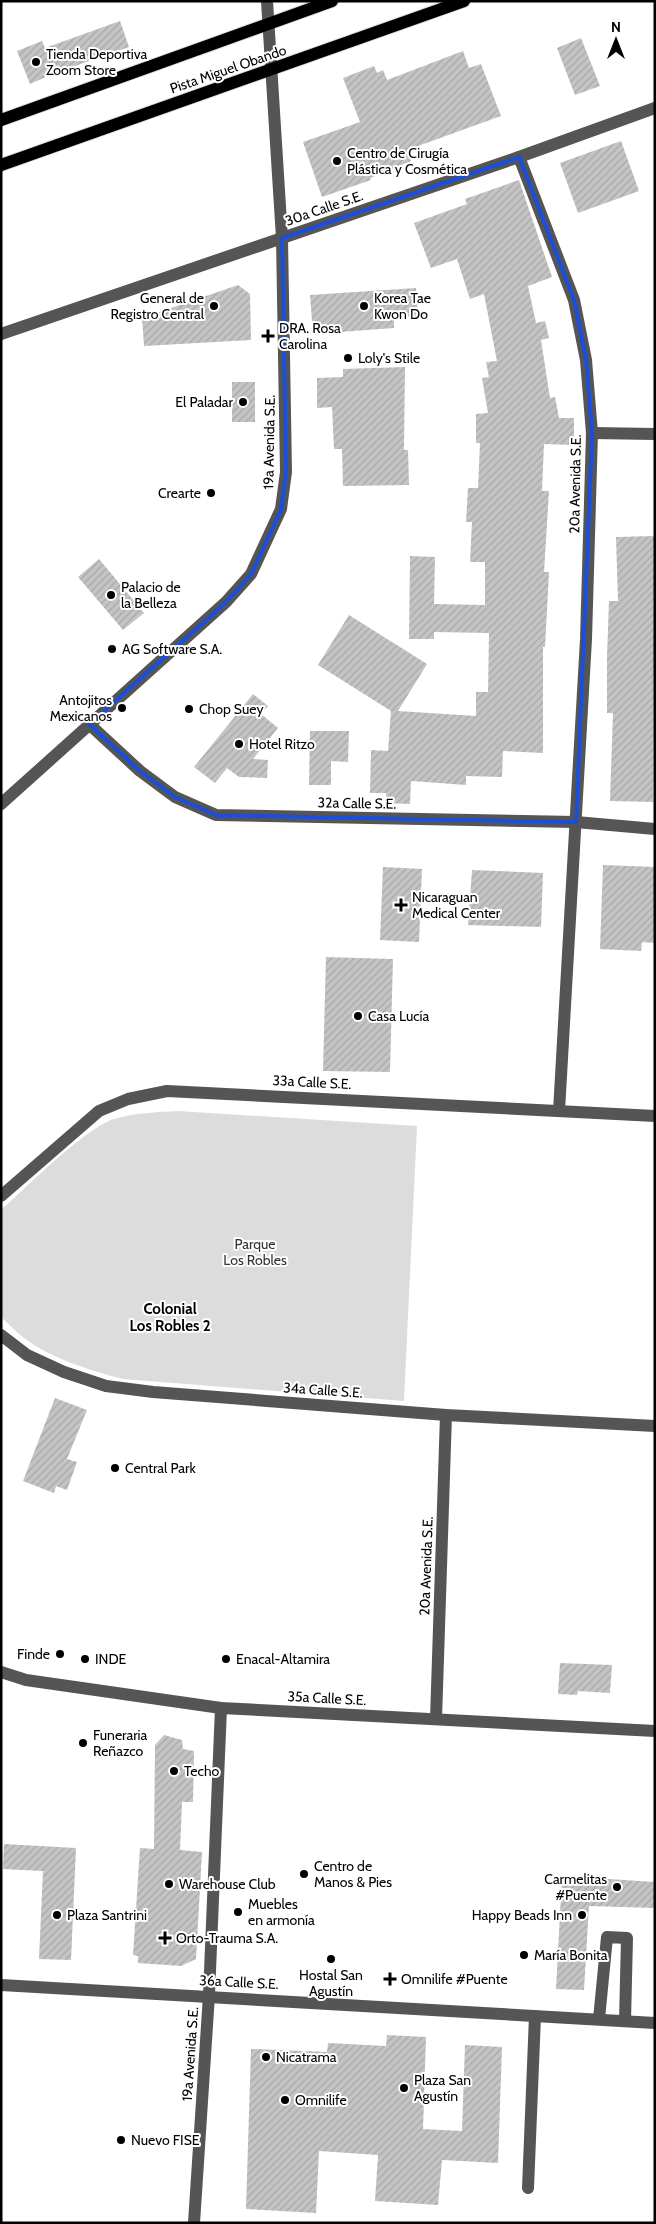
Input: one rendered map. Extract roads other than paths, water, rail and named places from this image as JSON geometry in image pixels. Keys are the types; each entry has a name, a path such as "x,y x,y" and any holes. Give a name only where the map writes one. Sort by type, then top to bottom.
{"main road":[{"name":"Pista Miguel Obando","path":"1,120 332,1"},
{"name":"Pista Miguel Obando","path":"1,165 271,69 374,35 464,1"}],"street":[{"name":"19a Avenida S.E.","path":"1,804 226,602 251,574 281,509 286,472 282,238 266,1"},
{"name":"30a Calle S.E.","path":"1,334 519,157 655,108"},
{"name":"20a Avenida S.E.","path":"519,157 574,300 586,360 592,433 586,639 559,1111"},
{"path":"592,433 655,434"},
{"name":"32a Calle S.E.","path":"89,724 140,771 176,797 216,815 576,822 655,829"},
{"name":"33a Calle S.E.","path":"1,1196 99,1111 128,1098 167,1091 655,1116"},
{"name":"34a Calle S.E.","path":"1,1335 27,1355 106,1386 446,1415 655,1426"},
{"name":"20a Avenida S.E.","path":"436,1719 446,1415"},
{"name":"35a Calle S.E.","path":"1,1672 26,1680 221,1708 655,1731"},
{"name":"19a Avenida S.E.","path":"194,2223 208,1995 221,1708"},
{"path":"599,2019 607,1937 627,1938 625,2021"},
{"name":"36a Calle S.E.","path":"1,1984 655,2023"},
{"path":"528,2188 535,2016"}],"place":[{"name":"Tienda Deportiva Zoom Store","path":"36,62"},
{"name":"Centro de Cirugía Plástica y Cosmética","path":"337,161"},
{"name":"General de Registro Central","path":"214,306"},
{"name":"Korea Tae Kwon Do","path":"364,306"},
{"name":"DRA. Rosa Carolina","path":"268,336"},
{"name":"Loly's Stile","path":"348,358"},
{"name":"El Paladar","path":"243,402"},
{"name":"Crearte","path":"211,493"},
{"name":"Palacio de la Belleza","path":"111,595"},
{"name":"AG Software S.A.","path":"112,649"},
{"name":"Antojitos Mexicanos","path":"122,708"},
{"name":"Chop Suey","path":"189,709"},
{"name":"Hotel Ritzo","path":"239,744"},
{"name":"Nicaraguan Medical Center","path":"401,905"},
{"name":"Casa Lucía","path":"358,1016"},
{"name":"Central Park","path":"115,1468"},
{"name":"Finde","path":"60,1654"},
{"name":"INDE","path":"85,1659"},
{"name":"Enacal-Altamira","path":"226,1659"},
{"name":"Funeraria Reñazco","path":"83,1743"},
{"name":"Techo","path":"174,1771"},
{"name":"Centro de Manos & Pies","path":"304,1874"},
{"name":"Warehouse Club","path":"169,1884"},
{"name":"Carmelitas #Puente","path":"617,1887"},
{"name":"Muebles en armonía","path":"238,1912"},
{"name":"Plaza Santrini","path":"57,1915"},
{"name":"Happy Beads Inn","path":"582,1915"},
{"name":"Orto-Trauma S.A.","path":"165,1938"},
{"name":"María Bonita","path":"524,1955"},
{"name":"Hostal San Agustín","path":"331,1959"},
{"name":"Omnilife #Puente","path":"390,1979"},
{"name":"Nicatrama","path":"266,2057"},
{"name":"Plaza San Agustín","path":"404,2088"},
{"name":"Omnilife","path":"285,2100"},
{"name":"Nuevo FISE","path":"121,2140"}],"district":[{"name":"Colonial Los Robles 2","path":"170,1318"}],"park label":[{"name":"Parque Los Robles","path":"255,1252"}]}
